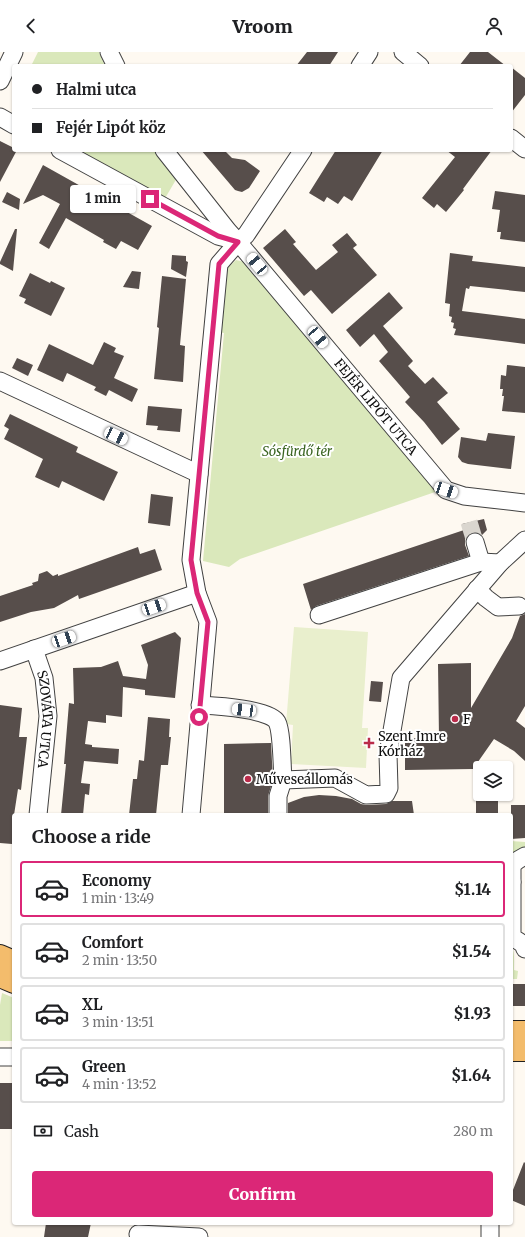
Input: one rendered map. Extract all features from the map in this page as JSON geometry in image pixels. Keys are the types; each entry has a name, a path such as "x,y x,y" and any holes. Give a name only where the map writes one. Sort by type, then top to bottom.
{"main road":[{"path":"513,1032 525,1032"},
{"path":"513,1050 525,1050"}],"street":[{"path":"0,81 14,52"},
{"path":"109,52 115,64"},
{"path":"361,64 369,52"},
{"path":"403,52 418,64"},
{"path":"0,117 12,124"},
{"path":"513,140 525,149"},
{"path":"64,152 218,236 238,242"},
{"name":"FEJÉR LIPÓT UTCA","path":"166,152 223,225 446,490 464,496 525,503"},
{"path":"191,813 208,622 197,593 191,560 219,264 246,235 302,152"},
{"path":"1,385 199,474"},
{"path":"283,780 335,778 366,795 386,794 389,788 388,754 401,678 500,563 525,540"},
{"path":"475,542 480,562"},
{"path":"319,615 480,562 500,563"},
{"path":"477,589 498,607 519,606"},
{"path":"0,661 197,593"},
{"name":"SZOVÁTA UTCA","path":"34,649 44,678 48,716 38,813"},
{"path":"200,705 258,712 270,716 277,721 280,729 283,780 278,796 278,813"},
{"path":"513,864 525,856"},
{"path":"513,890 519,941"},
{"path":"0,1057 12,1057"},
{"path":"490,1225 490,1237"},
{"path":"138,1231 199,1237"}],"green space":[{"path":"38,52 99,52 104,64 32,64"},
{"path":"78,152 157,152 177,178 164,200"},
{"name":"Sósfürdő tér","path":"236,260 249,263 438,491 240,559 229,567 203,561 224,333 219,332 224,271"},
{"path":"294,627 368,632 362,728 368,728 366,768 291,764 293,725 286,724"},
{"path":"513,841 525,842 525,847 513,853"},
{"path":"513,950 514,970 518,971 517,979 513,979"},
{"path":"2,993 12,997 12,1041 0,1041 0,1005"}],"building":[{"path":"307,52 338,52 330,64 298,64"},
{"path":"470,52 488,52 503,64 461,64"},
{"path":"513,69 525,78 525,95 513,110"},
{"path":"0,141 12,147 12,152 16,152 0,182"},
{"path":"203,152 226,152 232,158 245,160 260,171 249,188 242,192 235,190"},
{"path":"335,152 382,152 352,201 344,196 338,204 327,197 324,202 309,193"},
{"path":"449,152 491,152 463,189 464,190 446,212 437,204 434,208 422,198 455,157"},
{"path":"43,165 152,226 138,250 121,241 116,249 103,242 104,240 66,218 49,249 39,243 60,204 43,195 23,204"},
{"path":"495,191 525,195 525,242 500,239 501,232 497,232 500,210 492,209"},
{"path":"7,192 20,199 19,210 2,202"},
{"path":"15,229 17,229 13,271 0,264 0,262"},
{"path":"285,229 296,242 293,244 316,270 338,252 332,245 347,233 357,245 353,248 377,275 332,314 311,290 304,296 263,248"},
{"path":"450,253 473,256 472,261 525,267 525,292 470,286 469,289 466,288 462,311 525,319 525,344 454,335 456,329 453,328 454,323 451,322 452,317 449,316 450,304 445,303"},
{"path":"172,255 186,256 186,261 188,262 186,277 171,269"},
{"path":"132,271 141,272 139,289 123,287"},
{"path":"30,273 50,283 51,281 65,288 51,316 24,303 26,299 19,296"},
{"path":"162,276 186,279 180,345 185,346 183,382 154,379"},
{"path":"389,292 403,308 383,326 413,361 408,366 425,384 433,377 448,393 437,402 460,429 442,445 424,422 405,402 410,397 379,361 388,352 374,334 360,347 346,330"},
{"path":"104,342 116,348 114,352 124,356 114,378 138,389 132,402 109,390 106,396 94,390 96,387 67,373 63,382 37,370 49,344 93,365"},
{"path":"17,358 33,365 28,376 12,368"},
{"path":"507,365 525,367 525,413 502,411 504,396 502,396 503,389 500,389 501,375 506,376"},
{"path":"148,406 182,409 180,432 157,430 158,426 146,425"},
{"path":"10,414 78,447 76,452 118,472 104,501 62,481 59,488 35,477 43,459 4,439 9,429 4,426"},
{"path":"488,433 515,436 511,469 468,464 462,462 458,457 461,437 486,441"},
{"path":"151,494 173,497 170,526 148,523"},
{"path":"484,519 487,530 482,535 478,532 473,532 465,539 465,545 469,556 316,606 311,610 303,584 464,530 462,524"},
{"path":"138,547 140,554 155,549 162,570 79,599 78,595 54,608 31,612 0,622 0,596 33,585 32,583 38,581 39,574 47,571 53,576 58,574 58,576"},
{"path":"525,614 525,706 516,721 525,728 525,761 514,751 494,739 479,761 473,761 473,769 405,770 405,738 439,738 438,664 471,663 471,708 512,638 520,616"},
{"path":"175,632 181,638 175,698 145,695 145,690 123,687 122,717 106,715 106,723 88,721 85,744 92,745 92,747 119,749 118,764 84,761 81,783 90,784 89,795 85,794 83,813 61,813 66,764 64,764 69,703 74,704 73,668 101,667 118,661 123,676 146,679 148,665 141,645"},
{"path":"371,681 383,682 381,702 369,701"},
{"path":"0,705 22,708 19,737 27,737 21,790 18,789 14,813 12,813 12,844 0,843"},
{"path":"148,717 170,719 169,737 171,737 168,765 161,765 156,813 129,813 133,779 137,779 139,760 144,761"},
{"name":"Műveseállomás","path":"271,743 273,780 268,796 268,813 224,813 224,744"},
{"path":"319,795 336,796 352,799 366,805 386,804 392,801 412,801 414,813 288,813 288,803 304,797"},
{"path":"476,801 498,801 498,813 476,813"},
{"path":"511,805 525,805 525,838 513,839 513,813 511,813"},
{"path":"513,984 525,984 525,1006 513,1006"},
{"path":"0,1083 12,1083 12,1129 0,1129"},
{"path":"524,1162 525,1206 513,1201 513,1190"},
{"path":"46,1225 91,1225 88,1237 44,1237"}],"tunnel":[{"path":"469,522 475,542"}],"place":[{"name":"F","path":"455,719"},
{"name":"Szent Imre Kórház","path":"369,743"},
{"name":"Műveseállomás","path":"248,779"}],"route":[{"path":"150,199 218,236 238,242 219,264 191,560 197,593 208,622 199,717"}]}
